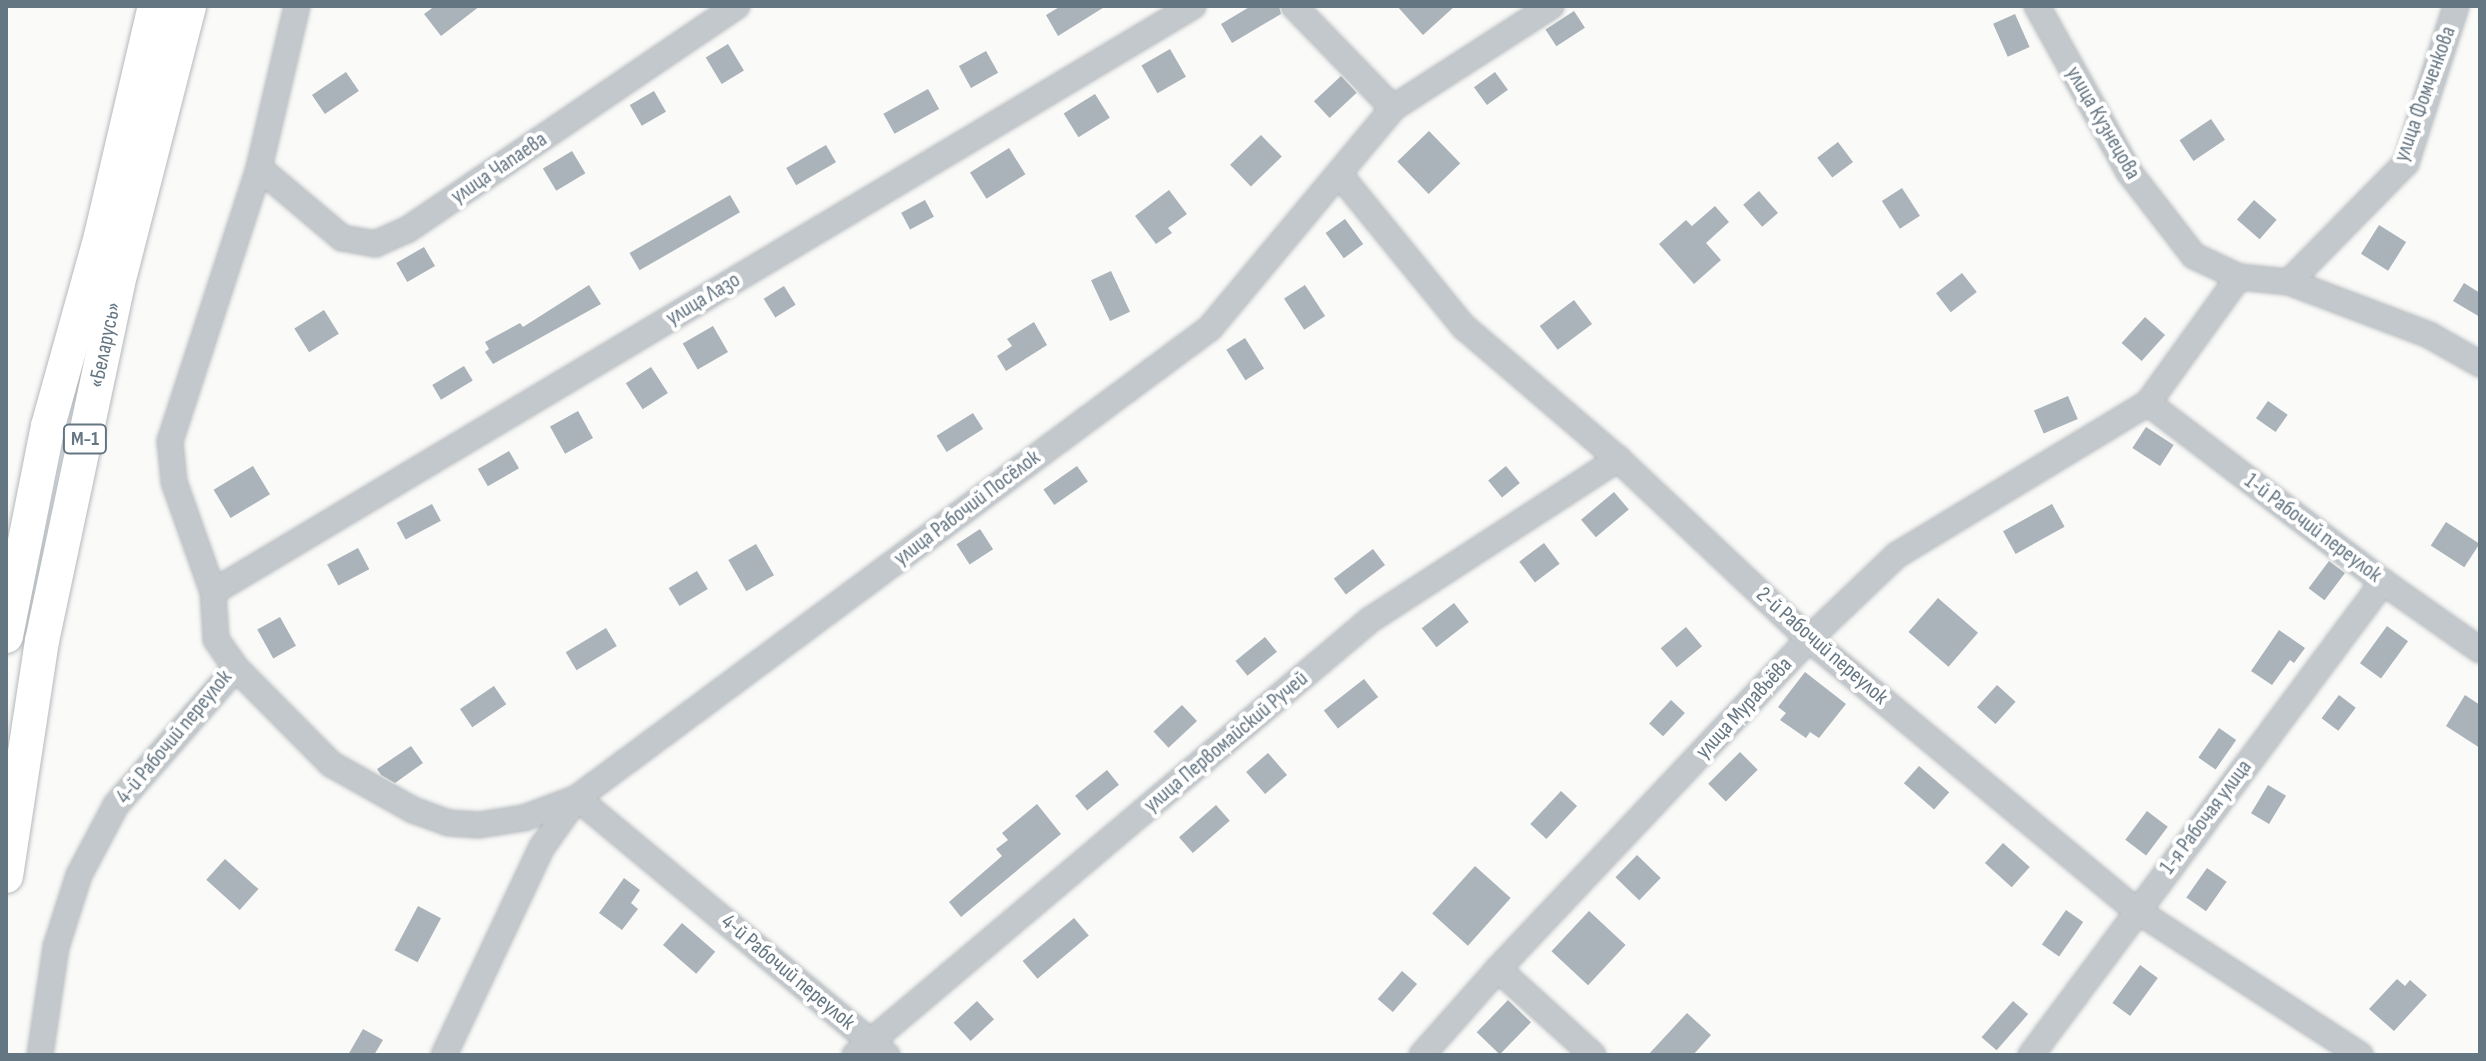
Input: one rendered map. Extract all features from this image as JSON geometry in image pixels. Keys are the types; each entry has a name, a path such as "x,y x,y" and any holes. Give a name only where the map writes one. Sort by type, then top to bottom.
{"highway":[{"name":"«Беларусь»","path":"6,636 48,426 101,236 155,6"},
{"name":"«Беларусь»","path":"6,876 45,625 118,283 189,6"}],"street":[{"name":"4-й Рабочий переулок","path":"40,1055 56,947 79,875 116,805 236,668 216,639 212,616 213,592 174,482 170,441 259,168 297,6"},
{"name":"улица Чапаева","path":"259,168 342,238 375,244 407,230 737,6"},
{"name":"улица Лазо","path":"213,592 1193,6"},
{"path":"1294,6 1393,108"},
{"name":"улица Рабочий Посёлок","path":"444,1055 542,847 577,798 1210,328 1393,108 1551,6"},
{"name":"улица Кузнецова","path":"2037,6 2129,172 2194,256 2239,277 2289,282 2429,335 2480,364"},
{"name":"улица Фомченкова","path":"2289,282 2406,163 2456,6"},
{"name":"2-й Рабочий переулок","path":"1339,174 1464,327 1618,459 1809,639 2136,910 2360,1055"},
{"name":"улица Муравьёва","path":"1422,1055 1498,969 1809,639 1897,555 2148,403 2239,277"},
{"name":"1-й Рабочий переулок","path":"2148,403 2383,582 2480,650"},
{"name":"улица Первомайский Ручей","path":"871,1050 1370,620 1618,459"},
{"name":"1-я Рабочая улица","path":"2031,1055 2383,582"},
{"path":"236,668 331,764 413,810 449,823 479,825 524,818 577,798"},
{"name":"4-й Рабочий переулок","path":"577,798 871,1050"},
{"path":"1498,969 1593,1055"}],"building":[{"path":"435,6 480,6 441,36 424,14"},
{"path":"1061,6 1106,6 1058,36 1046,15"},
{"path":"1251,6 1279,6 1281,14 1232,43 1221,24"},
{"path":"1397,6 1455,6 1423,35"},
{"path":"1574,11 1585,28 1556,46 1545,30"},
{"path":"2015,14 2030,47 2008,57 1993,24"},
{"path":"728,44 744,71 722,84 706,57"},
{"path":"1170,49 1186,77 1157,93 1141,66"},
{"path":"986,51 998,73 971,88 959,66"},
{"path":"346,72 359,91 325,114 312,95"},
{"path":"1495,72 1508,90 1487,105 1474,87"},
{"path":"1341,76 1357,93 1330,118 1314,101"},
{"path":"928,89 939,109 895,134 883,114"},
{"path":"654,91 666,112 642,126 630,105"},
{"path":"1095,94 1110,118 1078,137 1064,114"},
{"path":"2211,119 2225,140 2193,161 2179,140"},
{"path":"1429,131 1460,163 1429,194 1397,162"},
{"path":"1261,135 1282,157 1251,186 1230,165"},
{"path":"1838,142 1853,162 1832,178 1817,158"},
{"path":"826,145 836,162 796,185 786,168"},
{"path":"1009,148 1025,174 986,199 970,172"},
{"path":"572,151 585,173 556,191 543,169"},
{"path":"1902,188 1920,216 1900,229 1882,201"},
{"path":"1169,190 1187,214 1168,228 1172,233 1156,244 1135,216"},
{"path":"1759,191 1778,213 1762,227 1743,205"},
{"path":"730,195 740,212 640,270 630,253"},
{"path":"925,200 934,217 910,229 901,213"},
{"path":"2254,200 2277,220 2260,239 2237,220"},
{"path":"1715,206 1729,222 1706,243 1721,260 1694,284 1659,244 1686,220 1692,226"},
{"path":"1345,219 1363,244 1344,258 1326,233"},
{"path":"2379,225 2406,242 2388,271 2361,254"},
{"path":"424,247 435,266 407,282 396,263"},
{"path":"1111,271 1130,312 1110,321 1091,280"},
{"path":"1962,273 1977,292 1951,312 1936,293"},
{"path":"2464,283 2480,293 2480,317 2453,301"},
{"path":"589,285 601,304 493,364 485,352 489,349 485,342 520,323 523,327"},
{"path":"1305,285 1325,316 1304,330 1284,299"},
{"path":"784,286 796,305 775,317 764,299"},
{"path":"1574,300 1592,324 1558,350 1540,326"},
{"path":"324,310 339,334 309,352 294,329"},
{"path":"2145,317 2165,335 2142,361 2122,343"},
{"path":"1034,322 1047,345 1006,371 997,356 1012,346 1007,339"},
{"path":"713,326 728,352 698,369 683,344"},
{"path":"1245,338 1264,369 1245,380 1226,350"},
{"path":"464,366 473,381 441,400 432,385"},
{"path":"651,367 668,393 643,409 626,383"},
{"path":"2068,396 2078,419 2044,433 2034,410"},
{"path":"2268,401 2288,415 2276,432 2256,418"},
{"path":"578,411 593,438 565,454 550,427"},
{"path":"973,413 983,429 947,452 937,436"},
{"path":"2146,427 2174,445 2160,466 2132,448"},
{"path":"509,451 519,468 488,486 478,469"},
{"path":"253,466 270,494 231,518 214,490"},
{"path":"1077,466 1088,482 1054,505 1043,490"},
{"path":"1506,466 1520,483 1502,498 1488,480"},
{"path":"1614,492 1629,510 1596,537 1581,520"},
{"path":"432,504 441,521 406,540 397,523"},
{"path":"2052,504 2065,527 2016,554 2003,531"},
{"path":"2446,522 2480,544 2464,567 2431,545"},
{"path":"980,529 993,549 970,564 957,544"},
{"path":"1544,543 1560,564 1535,582 1519,562"},
{"path":"756,544 774,575 746,591 728,560"},
{"path":"358,548 369,569 338,586 327,564"},
{"path":"1373,549 1385,565 1346,594 1334,578"},
{"path":"2329,561 2345,573 2325,600 2309,588"},
{"path":"697,571 708,589 680,606 669,588"},
{"path":"1938,598 1978,633 1948,667 1908,632"},
{"path":"1454,603 1469,622 1436,647 1422,628"},
{"path":"280,617 296,646 273,658 257,630"},
{"path":"2387,626 2408,641 2381,678 2360,663"},
{"path":"1686,627 1702,646 1677,667 1661,648"},
{"path":"606,628 617,646 577,670 566,652"},
{"path":"2279,630 2305,648 2294,663 2290,660 2272,685 2251,671"},
{"path":"1265,637 1277,652 1247,676 1235,661"},
{"path":"1805,672 1846,704 1819,738 1810,732 1806,738 1780,720 1786,713 1778,707"},
{"path":"1364,679 1378,697 1338,729 1324,710"},
{"path":"1997,685 2016,702 1996,724 1977,707"},
{"path":"494,686 506,704 472,727 460,709"},
{"path":"2339,695 2356,708 2338,731 2322,718"},
{"path":"2465,695 2480,705 2480,748 2446,726"},
{"path":"1671,700 1685,713 1663,736 1649,723"},
{"path":"1182,705 1197,721 1168,748 1153,732"},
{"path":"2219,728 2236,740 2216,770 2198,757"},
{"path":"411,746 423,763 395,783 381,775 377,769"},
{"path":"1740,752 1758,770 1726,801 1708,784"},
{"path":"1268,753 1287,775 1265,794 1246,772"},
{"path":"1919,766 1949,792 1934,810 1904,783"},
{"path":"1107,770 1119,785 1087,811 1075,796"},
{"path":"2268,785 2286,796 2269,824 2251,813"},
{"path":"1561,791 1577,806 1546,839 1530,824"},
{"path":"1037,804 1061,834 961,917 949,902 1002,856 996,849 1008,840 1002,833"},
{"path":"1216,805 1230,821 1193,853 1179,837"},
{"path":"2147,811 2168,827 2146,855 2125,840"},
{"path":"2003,843 2030,867 2012,887 1985,863"},
{"path":"1637,855 1661,878 1639,900 1615,877"},
{"path":"225,859 258,889 240,910 206,880"},
{"path":"1475,866 1511,898 1468,946 1432,914"},
{"path":"2207,868 2227,882 2206,911 2186,897"},
{"path":"624,878 640,890 631,903 638,909 622,930 599,913"},
{"path":"418,906 441,918 417,962 395,950"},
{"path":"2066,910 2083,922 2059,956 2042,944"},
{"path":"1589,911 1626,945 1588,985 1551,951"},
{"path":"1074,918 1089,936 1037,979 1023,961"},
{"path":"682,923 715,952 696,974 663,945"},
{"path":"2140,965 2158,978 2130,1016 2112,1003"},
{"path":"1402,971 1417,984 1393,1012 1378,999"},
{"path":"2397,979 2405,986 2410,980 2427,995 2394,1031 2369,1009"},
{"path":"1508,1000 1531,1022 1500,1055 1477,1032"},
{"path":"977,1001 994,1019 971,1041 954,1023"},
{"path":"2013,1001 2028,1014 1997,1050 1982,1037"},
{"path":"1687,1013 1711,1035 1693,1055 1648,1055"},
{"path":"363,1029 383,1040 374,1055 348,1055"}]}
